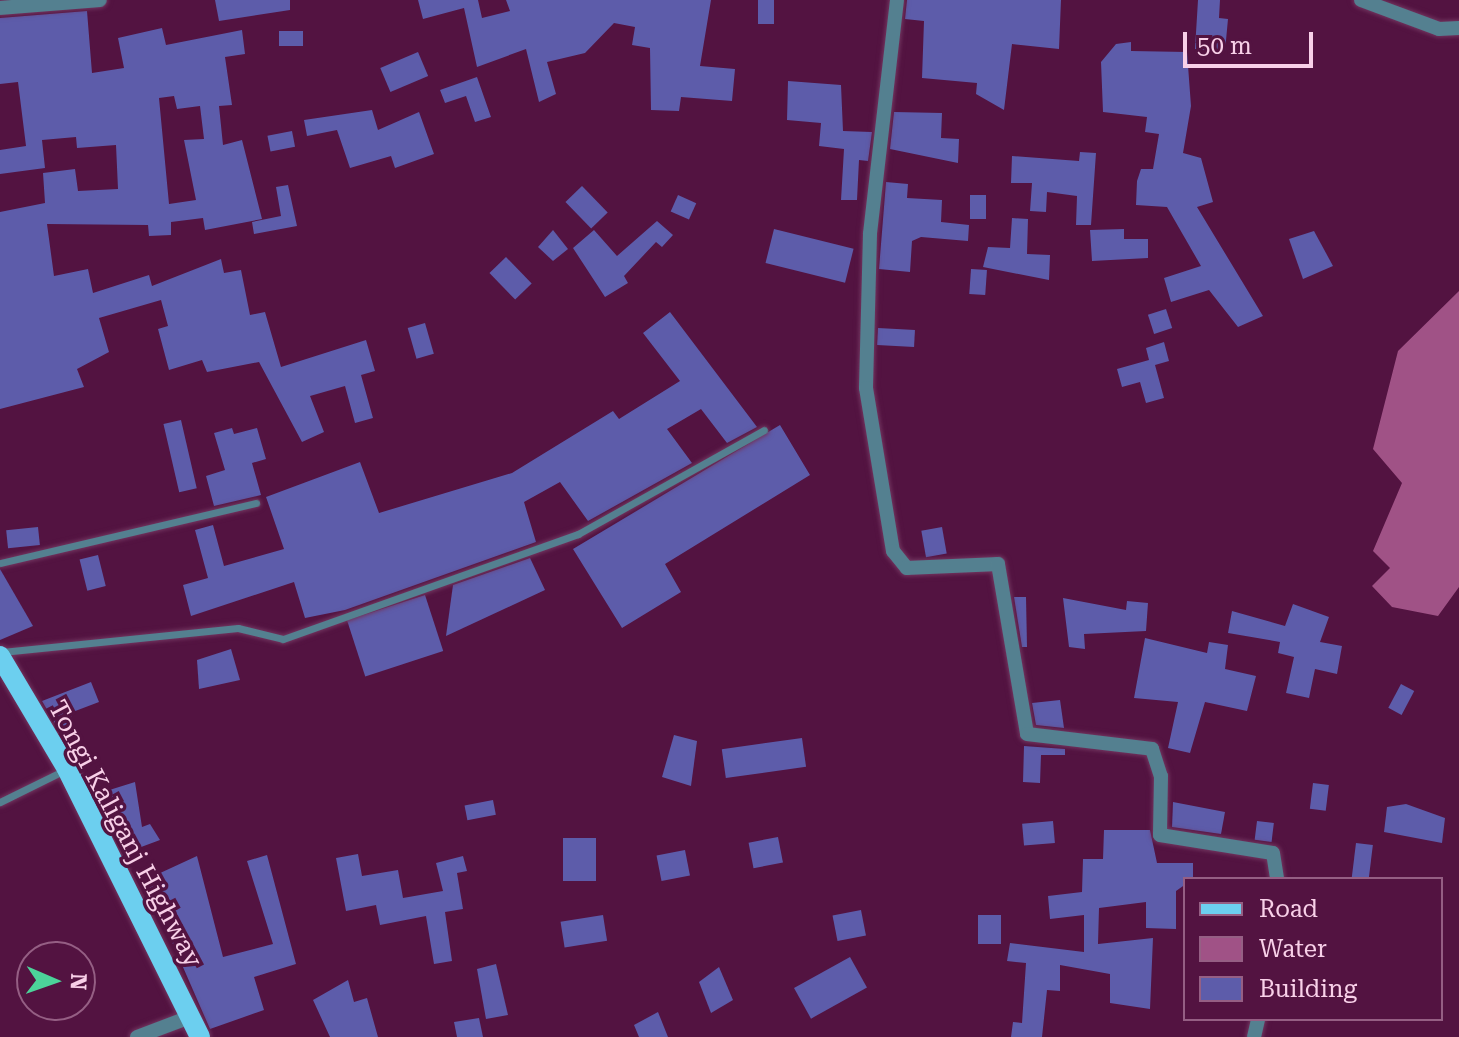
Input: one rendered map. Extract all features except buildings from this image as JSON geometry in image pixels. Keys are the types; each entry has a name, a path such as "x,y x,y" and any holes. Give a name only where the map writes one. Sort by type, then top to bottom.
{"main road":[{"name":"Tongi Kaliganj Highway","path":"0,654 67,769 200,1037"}],"street":[{"path":"0,8 100,0"},
{"path":"897,0 870,234 866,388 893,551 907,568 998,564 1027,734 1152,749 1161,776 1160,835 1273,853 1277,877"},
{"path":"1361,0 1439,29 1459,28"},
{"path":"137,1037 190,1017"}],"lane":[{"path":"0,654 238,628 283,639 578,534 764,430"},
{"path":"0,563 256,503"},
{"path":"0,802 67,769"}],"water":[{"path":"1459,291 1459,587 1438,616 1392,607 1372,586 1390,568 1373,551 1402,483 1373,449 1398,351"}]}
